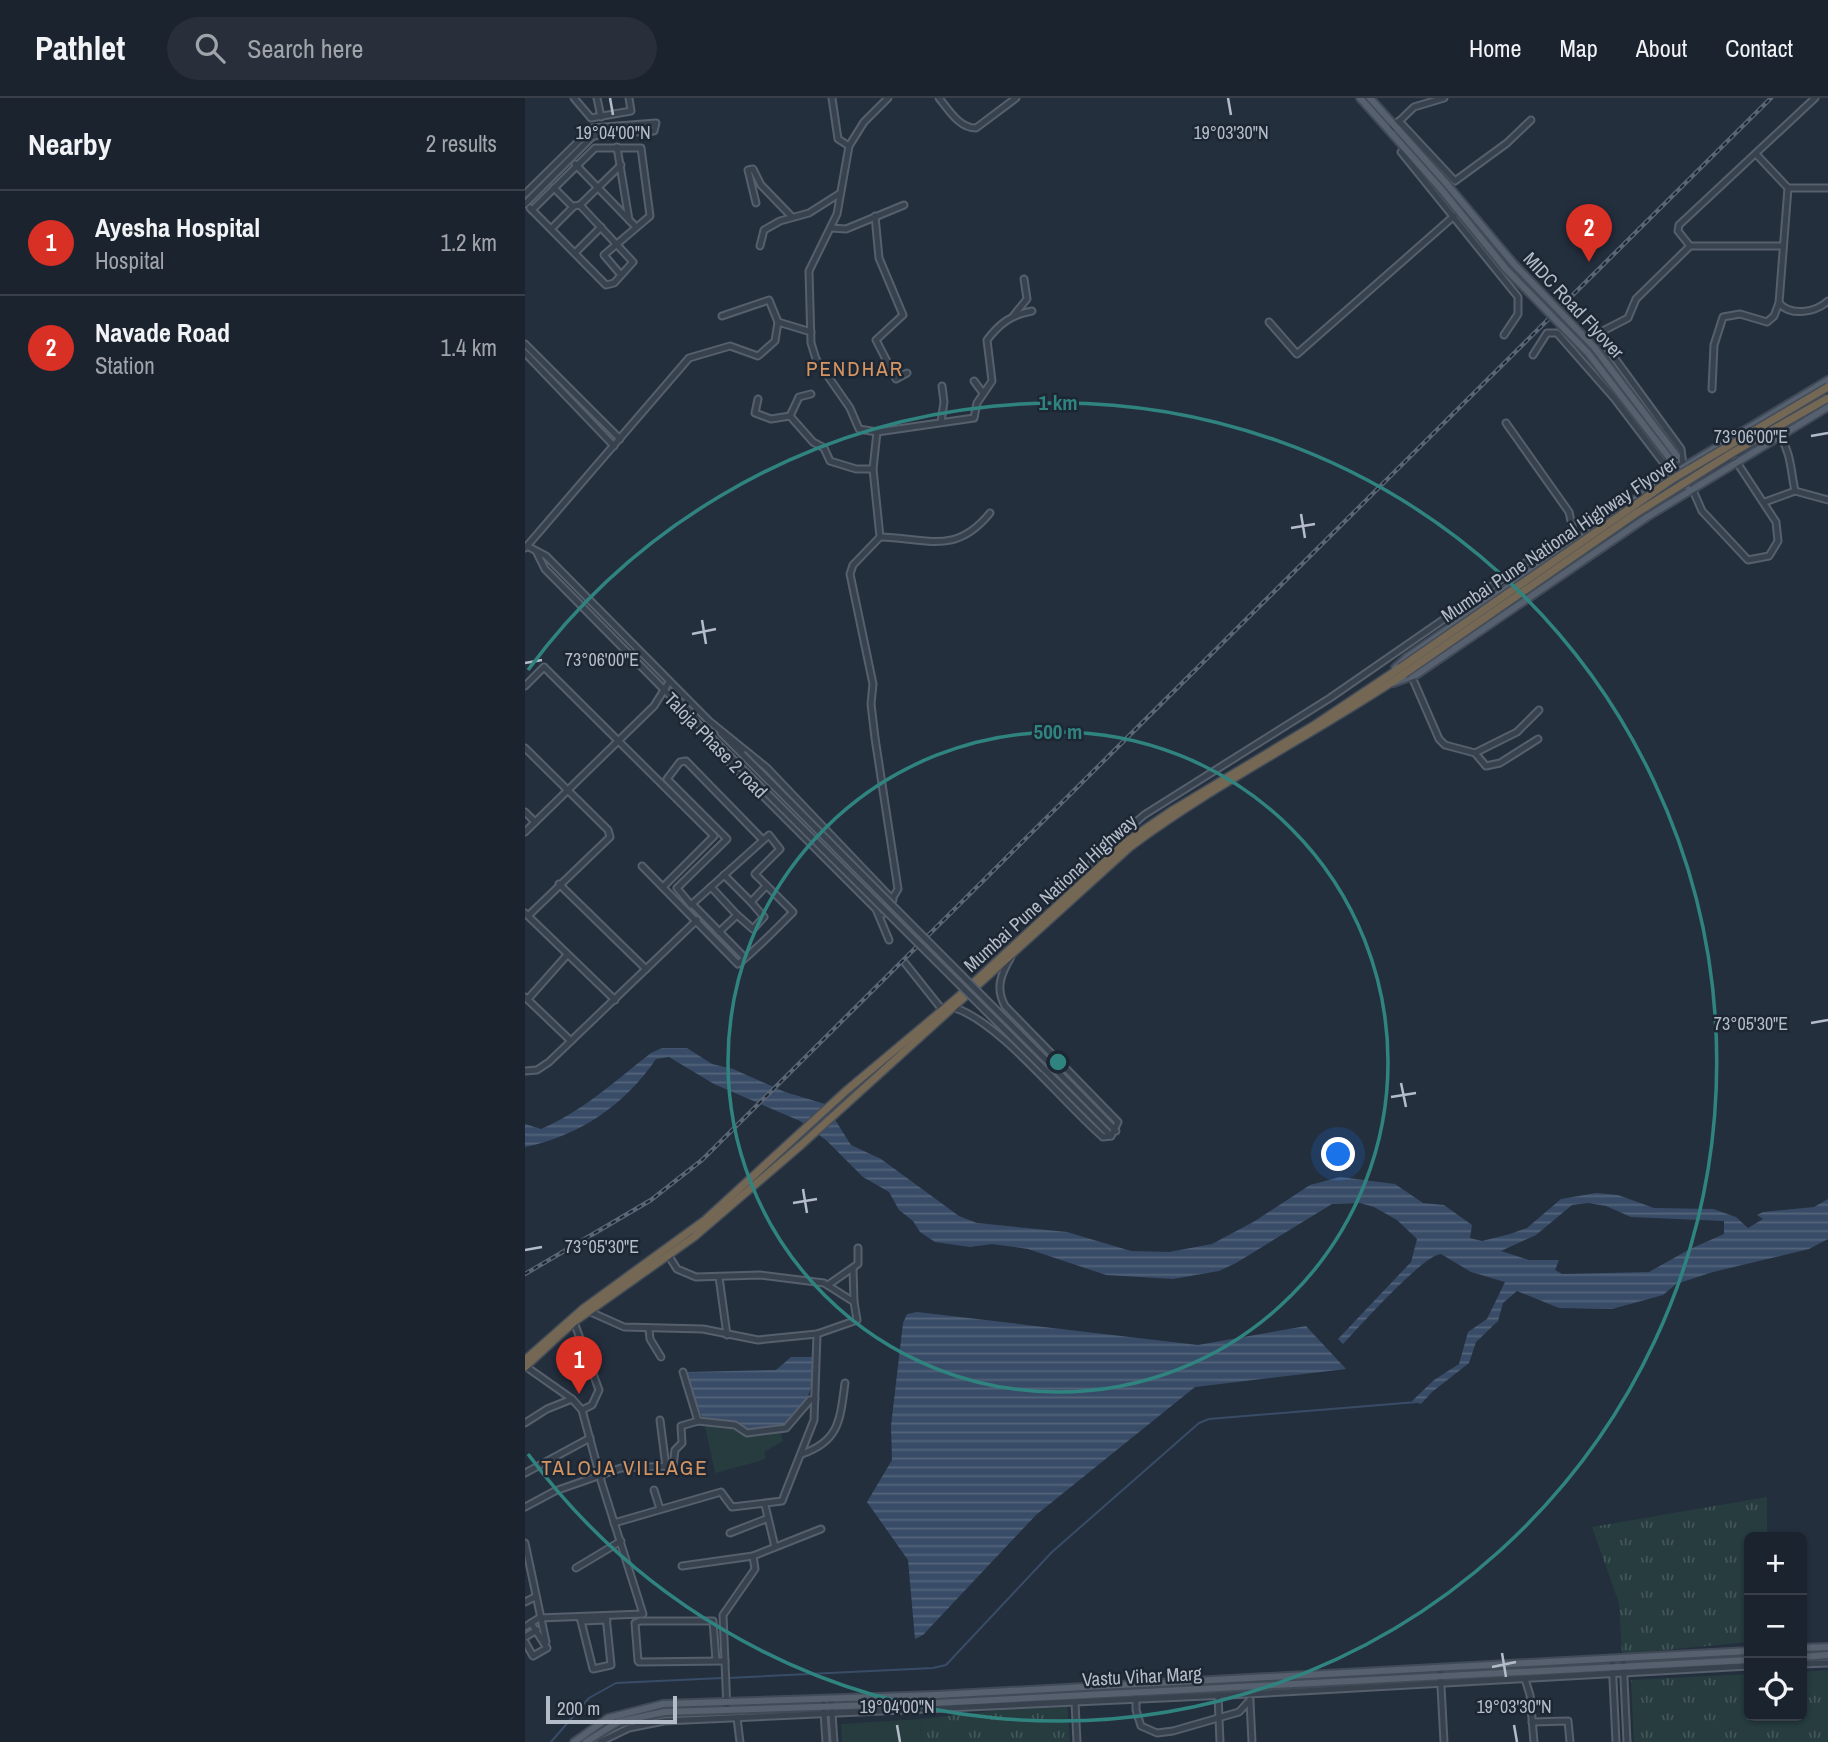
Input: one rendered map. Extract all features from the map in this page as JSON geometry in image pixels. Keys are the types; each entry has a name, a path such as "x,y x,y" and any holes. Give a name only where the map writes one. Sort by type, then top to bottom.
{"highway":[{"name":"Mumbai Pune National Highway Flyover","path":"1405,673 1671,480 1828,387"},
{"name":"Mumbai Pune National Highway Flyover","path":"1386,682 1405,673 1635,514 1732,453 1828,398"},
{"name":"Mumbai Pune National Highway","path":"667,1253 800,1146 1093,872 1156,821 1386,682"},
{"name":"Mumbai Pune National Highway","path":"667,1253 847,1090 944,1012 955,1008 1113,861 1163,822 1319,729 1386,682"},
{"path":"525,1360 586,1310 667,1253"},
{"path":"525,1366 586,1310"}],"main road":[{"path":"1360,98 1394,125 1405,149 1442,184"},
{"path":"1370,98 1442,184"},
{"name":"MIDC Road Flyover","path":"1442,184 1594,347 1674,458 1692,488"},
{"path":"1386,682 1407,657 1575,538 1680,467 1828,380"},
{"path":"1405,673 1692,488 1828,407"},
{"path":"1807,1648 1828,1647"},
{"path":"1706,1662 1744,1652"},
{"path":"1807,1657 1828,1656"},
{"path":"1706,1662 1744,1660"},
{"name":"Vastu Vihar Marg","path":"586,1742 611,1725 640,1716 726,1702 828,1706 1706,1662"},
{"path":"574,1742 595,1725 625,1712 663,1704 726,1702"}],"street":[{"path":"574,98 588,116 631,111 629,98"},
{"path":"597,98 604,134"},
{"path":"832,98 838,139 849,146"},
{"path":"888,98 864,122 849,146 831,228 809,271 811,332 815,359 850,408 859,429 877,432 974,418 983,393 993,377 987,340 1027,299 1024,279"},
{"path":"939,98 967,128 975,128 1016,98"},
{"path":"1444,98 1419,104 1394,125 1455,181 1507,143 1531,120"},
{"path":"1690,246 1678,231 1679,225 1815,98"},
{"path":"525,194 589,130 654,121 657,127 654,131 592,137 525,204 606,285 611,285 633,261 601,227 554,188"},
{"path":"639,123 641,132"},
{"path":"617,147 629,220"},
{"path":"532,210 595,148 643,150 651,213 649,218 604,255 621,275"},
{"path":"1405,149 1401,152 1518,297 1518,313 1504,335"},
{"path":"1711,389 1714,345 1723,317 1740,314 1767,322 1774,316 1779,303 1787,188 1756,153"},
{"path":"571,159 636,227"},
{"path":"551,229 621,165"},
{"path":"756,203 748,175 748,170 753,169 761,185 792,217"},
{"path":"1787,188 1828,188"},
{"path":"760,246 764,230 792,217 809,213 839,194"},
{"path":"831,228 846,229 904,205"},
{"path":"875,216 879,258 903,315 876,340 896,379 907,373"},
{"path":"1269,322 1297,354 1454,216"},
{"path":"575,253 601,227"},
{"path":"1533,355 1547,333 1557,334 1614,398 1662,461 1680,467 1681,449 1597,334 1628,318 1636,299 1690,246 1783,246"},
{"path":"526,546 689,358 730,346 758,356 778,337 778,322 769,300 722,316"},
{"path":"1779,303 1786,309 1808,311 1828,301"},
{"path":"1014,315 1032,311"},
{"path":"778,322 811,332"},
{"path":"525,344 620,439"},
{"path":"525,353 614,446"},
{"path":"974,381 983,393"},
{"path":"941,422 944,402 942,386"},
{"path":"790,416 799,397 811,394"},
{"path":"758,399 755,413 771,419 790,416"},
{"path":"790,416 813,442 824,448 830,461 856,468 873,469"},
{"path":"1506,424 1569,512 1575,538"},
{"path":"877,432 873,469 880,537 853,565 850,574 868,651 873,695 871,704 898,889 882,916"},
{"path":"1780,435 1791,457 1790,472 1795,491"},
{"path":"1692,488 1702,511 1748,560 1758,561 1769,556 1778,541 1776,522 1736,461"},
{"path":"1765,502 1795,491 1828,500"},
{"path":"880,537 942,543 976,530 990,513"},
{"path":"1093,872 1092,860 1144,815 1330,698 1567,534 1575,538"},
{"name":"Taloja Phase 2 road","path":"526,546 546,556 709,721 767,768 893,900"},
{"name":"Taloja Phase 2 road","path":"537,553 545,569 702,728 721,754 882,916 889,940"},
{"path":"525,686 544,667 714,836 663,887"},
{"path":"1405,673 1439,739 1445,745 1475,754 1480,762 1491,766 1538,739"},
{"path":"525,832 654,706 662,689 669,682"},
{"path":"1475,754 1517,732 1539,710"},
{"path":"709,721 1050,1064 1113,1133"},
{"path":"702,728 1044,1069 1113,1133"},
{"path":"525,748 608,830 610,837 527,914 615,1000"},
{"path":"745,958 678,888 727,839 667,777 684,760 762,839"},
{"path":"672,795 678,789"},
{"path":"525,812 535,822"},
{"path":"699,822 705,816"},
{"path":"642,866 738,964 793,912 755,874 781,848 768,835 686,910"},
{"path":"711,887 753,929 764,916 724,874"},
{"path":"559,884 646,969"},
{"path":"751,902 767,886"},
{"path":"719,932 737,915"},
{"path":"525,1071 543,1066 697,920"},
{"path":"568,955 526,998 571,1041"},
{"path":"955,1008 984,1021 1076,1114 1103,1137 1113,1133 1118,1122 1005,1006 999,988 1001,975 1013,955"},
{"path":"905,963 944,1012"},
{"path":"828,1285 858,1264 858,1248"},
{"path":"667,1253 677,1269 685,1274 719,1277 760,1275 828,1285 854,1302"},
{"path":"586,1310 613,1325 649,1329 703,1329 727,1335 774,1340 817,1334 856,1321 853,1268"},
{"path":"719,1277 727,1335"},
{"path":"574,1322 599,1390 592,1405 582,1410"},
{"path":"649,1329 650,1339 661,1357"},
{"path":"614,1523 721,1492 732,1507 782,1501 814,1420 817,1334"},
{"path":"525,1366 572,1399 582,1410 643,1614 581,1619 539,1618 528,1625 537,1630 547,1648 533,1656 525,1640 537,1630"},
{"path":"683,1372 698,1421"},
{"path":"802,1454 818,1449 834,1433 845,1383"},
{"path":"525,1423 547,1409 572,1399"},
{"path":"525,1507 555,1491 630,1467 673,1466 674,1450 682,1443 681,1426 698,1421 735,1425 747,1433 779,1429 791,1424 810,1400 815,1399"},
{"path":"660,1420 666,1467"},
{"path":"525,1473 590,1438"},
{"path":"654,1490 660,1509"},
{"path":"765,1505 775,1547"},
{"path":"730,1533 766,1518"},
{"path":"682,1566 753,1556 821,1529"},
{"path":"576,1568 621,1541"},
{"path":"525,1542 546,1642"},
{"path":"726,1702 723,1615 755,1570 753,1556"},
{"path":"525,1601 535,1597"},
{"path":"581,1619 593,1669 611,1665 606,1618"},
{"path":"716,1661 713,1621 635,1623 638,1661 716,1661 726,1665"},
{"path":"1706,1662 1744,1666"},
{"path":"1807,1664 1828,1662"},
{"path":"1623,1666 1627,1742"},
{"path":"600,1742 621,1730 652,1722 737,1718 828,1706 1075,1703 1218,1695 1249,1697 1441,1676 1525,1679 1612,1667 1616,1742"},
{"path":"1441,1676 1444,1742"},
{"path":"1525,1679 1530,1695 1534,1742"},
{"path":"1218,1695 1220,1742"},
{"path":"1136,1698 1136,1710 1141,1726 1157,1733 1239,1712 1249,1697"},
{"path":"1249,1697 1252,1742"},
{"path":"1075,1703 1077,1742"},
{"path":"826,1742 828,1706"},
{"path":"828,1706 834,1742"},
{"path":"737,1718 740,1742"},
{"path":"1532,1722 1568,1721 1570,1742"}],"green space":[{"path":"704,1422 733,1422 747,1431 779,1427 783,1441 764,1452 766,1458 760,1461 715,1473"},
{"path":"1767,1497 1767,1532 1744,1532 1744,1642 1622,1654 1619,1603 1592,1527"},
{"path":"1828,1670 1828,1742 1634,1742 1631,1680 1744,1674 1744,1721 1807,1721 1807,1672"},
{"path":"1067,1703 1070,1742 921,1742 920,1719"},
{"path":"920,1719 921,1742 842,1742 841,1724"}],"water":[{"path":"662,1048 687,1048 712,1064 733,1069 785,1092 825,1104 851,1145 881,1159 959,1216 977,1223 1067,1232 1131,1251 1169,1252 1212,1244 1255,1221 1310,1185 1340,1177 1395,1184 1423,1203 1444,1205 1472,1225 1470,1238 1482,1241 1527,1228 1561,1199 1596,1193 1618,1195 1654,1208 1713,1209 1736,1217 1748,1228 1763,1219 1757,1215 1763,1212 1814,1207 1828,1199 1828,1239 1809,1249 1713,1272 1676,1284 1663,1295 1612,1309 1559,1308 1517,1291 1503,1303 1498,1321 1476,1342 1469,1363 1421,1404 1412,1401 1434,1380 1459,1364 1468,1332 1487,1319 1505,1282 1471,1272 1441,1254 1432,1257 1406,1278 1343,1344 1338,1339 1411,1262 1417,1239 1397,1220 1374,1207 1360,1203 1332,1204 1236,1263 1219,1271 1173,1279 1106,1275 1028,1249 992,1244 970,1247 935,1242 920,1232 913,1221 899,1210 889,1192 863,1177 826,1140 800,1121 714,1084 669,1057 656,1059 630,1091 599,1116 564,1135 525,1147 525,1124 541,1129 556,1122 598,1095 651,1053","holes":["1588,1203 1606,1206 1631,1217 1724,1221 1724,1234 1649,1272 1562,1274 1555,1270 1559,1260 1529,1260 1501,1251 1536,1235 1572,1205"]},
{"path":"917,1312 1198,1345 1306,1326 1346,1369 1195,1387 1036,1515 923,1635 915,1639 908,1560 867,1502 892,1460 891,1426 903,1323 907,1314"},
{"path":"791,1357 812,1357 813,1377 802,1408 790,1423 747,1432 733,1422 704,1422 686,1377 688,1372 776,1370"}],"waterway":[{"path":"728,1678 933,1668 946,1665 1052,1552 1199,1423 1209,1419 1417,1402"},
{"path":"551,1742 589,1698 616,1683 722,1678"}],"railway":[{"path":"525,1274 651,1200 702,1160 1771,98"}],"place":[{"name":"Navade Road","path":"1589,262"},
{"name":"Ayesha Hospital","path":"579,1394"}],"district":[{"name":"PENDHAR","path":"855,369"},
{"name":"TALOJA VILLAGE","path":"625,1468"}]}
